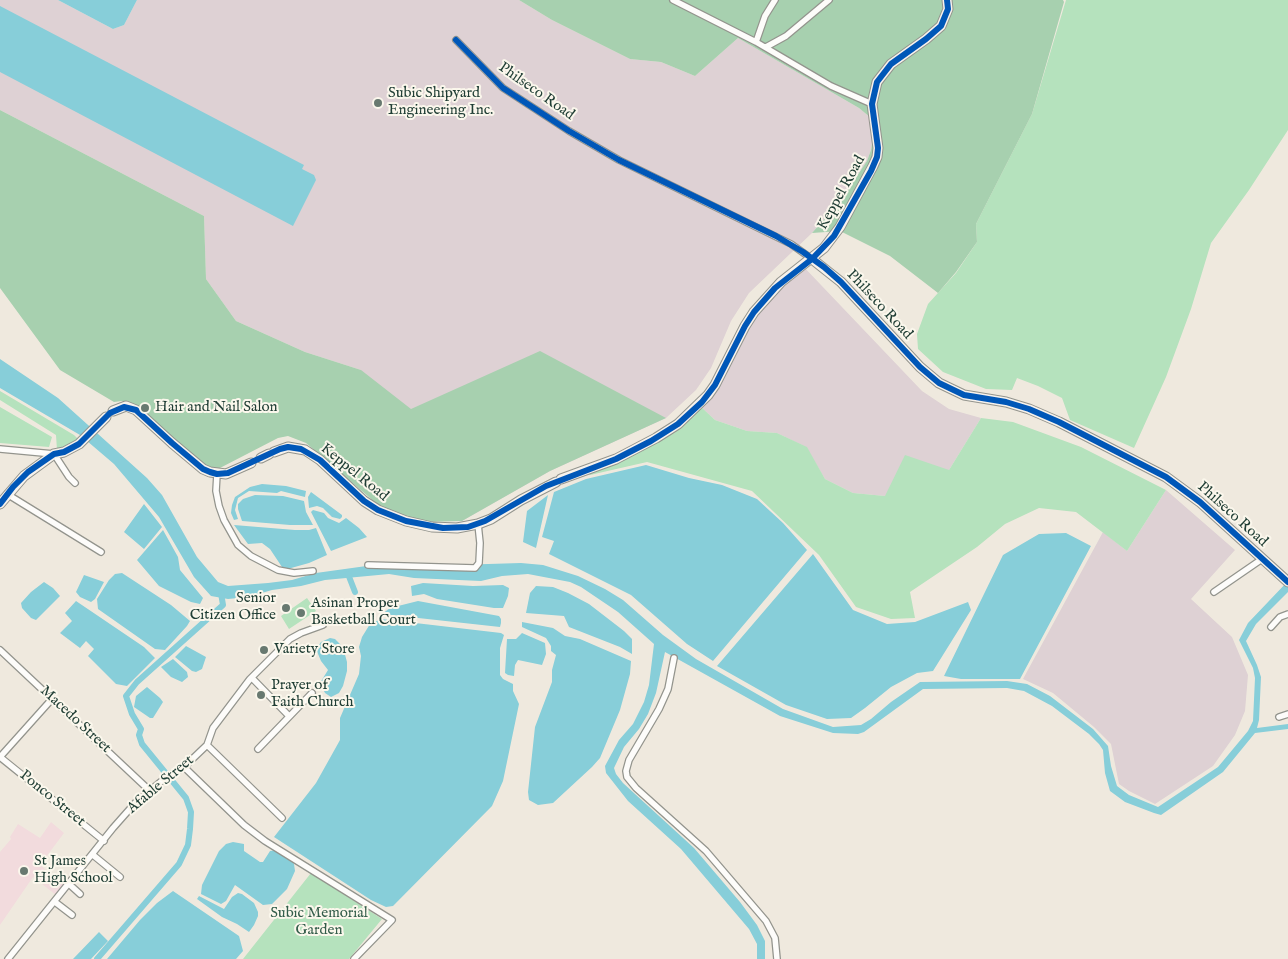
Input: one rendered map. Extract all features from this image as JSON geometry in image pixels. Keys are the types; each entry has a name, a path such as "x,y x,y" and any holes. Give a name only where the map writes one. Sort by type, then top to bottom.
{"street":[{"path":"673,0 756,42 831,86 872,104"},
{"path":"756,42 764,16 775,0"},
{"path":"766,48 786,36 829,0"},
{"name":"Keppel Road","path":"217,474 228,473 288,447 301,449 320,460 364,501 378,510 396,518 418,524 457,528 478,524 490,519 521,500 559,481 634,450 666,432 690,413 715,385 741,333 754,312 775,288 812,259 834,236 875,162 878,148 872,104 875,86 887,69 941,26 948,9 947,0"},
{"name":"Philseco Road","path":"456,40 503,88 569,131 619,160 791,244 841,282 920,367 939,383 964,394 1006,402 1029,409 1149,467 1189,492 1286,580"},
{"path":"0,504 24,476 54,454 72,448 110,414 124,406 132,408 204,469 217,474 216,491 219,506 224,520 238,545 251,556 278,570 294,573 313,571"},
{"path":"0,449 54,454"},
{"path":"54,454 75,483"},
{"path":"7,494 101,552"},
{"path":"368,565 475,568 479,563 480,543 478,524"},
{"path":"1214,592 1262,559"},
{"path":"1271,627 1280,617 1288,614"},
{"name":"Afable Street","path":"8,959 132,807 150,790 184,766 207,745 213,728 252,678 290,639 323,625"},
{"name":"Macedo Street","path":"0,650 150,790"},
{"path":"674,658 671,680 664,697 629,760 626,771 627,777 636,788 706,851 761,915 774,932 777,959"},
{"path":"252,678 289,716"},
{"path":"258,749 312,693"},
{"path":"0,757 52,699"},
{"path":"1278,717 1288,714"},
{"path":"207,745 282,818"},
{"name":"Ponco Street","path":"0,757 104,841"},
{"path":"184,766 244,826 260,838 392,920 354,959"},
{"path":"93,855 120,877"},
{"path":"69,884 80,894"},
{"path":"55,902 72,915"}],"shaded area":[{"path":"0,0 58,0 113,29 124,25 137,0 519,0 552,20 630,59 661,62 695,76 738,38 859,108 871,118 873,137 871,150 867,161 841,200 812,233 749,293 731,321 711,368 696,390 666,418 550,471 462,521 377,504 361,370 305,352 236,321 206,279 204,216 0,110"},
{"path":"801,264 922,391 949,409 981,418 949,470 885,496 853,493 825,479 806,447 777,433 747,431 715,420 699,405 742,330"},
{"path":"1166,490 1235,550 1191,599 1232,637 1248,675 1245,711 1235,735 1213,766 1155,804 1119,784 1111,744 1094,727 1053,693 1023,679 1103,532 1127,551"},
{"name":"St James High School","path":"51,822 64,833 40,865 64,885 56,895 33,877 0,925 0,852 11,839 10,837 18,824 40,838"}],"green space":[{"path":"519,0 1063,0 1064,2 1032,114 976,224 977,242 956,272 938,293 890,256 840,231 812,233 841,200 867,161 873,137 871,118 859,108 738,38 695,76 661,62 630,59 552,20"},
{"path":"1066,0 1288,0 1288,130 1249,190 1211,243 1191,309 1166,377 1134,448 1070,420 1062,398 1038,386 1017,378 1012,390 986,389 943,372 918,349 917,334 928,304 956,273 977,242 976,224 1032,114"},
{"path":"0,110 204,216 206,279 236,321 305,352 361,370 411,409 540,351 666,418 550,471 462,521 422,522 401,516 377,504 306,443 288,436 278,438 218,469 205,466 135,408 122,401 114,402 60,370 0,288"},
{"path":"0,391 78,439 65,448 57,450 56,435 0,400"},
{"path":"699,405 715,420 747,431 777,433 807,447 825,479 853,493 885,496 905,455 949,470 981,418 1013,422 1081,447 1166,490 1127,551 1076,512 1039,508 1005,524 977,547 910,592 915,618 891,619 856,607 819,555 752,491 647,462 590,475 581,467 661,437"},
{"path":"0,407 52,437 49,447 0,443"},
{"path":"307,598 316,611 289,629 281,616"},
{"name":"Subic Memorial Garden","path":"311,873 382,919 349,959 243,959"}],"water":[{"path":"58,0 137,0 124,25 113,29"},
{"path":"0,6 304,165 302,169 314,175 316,180 293,226 0,72"},
{"path":"0,359 58,398 147,478 162,495 197,557 218,582 228,586 292,580 316,573 388,563 455,565 521,563 543,565 578,576 605,589 623,600 663,635 696,659 783,709 833,727 861,725 920,682 1007,681 1027,684 1050,696 1093,729 1108,746 1117,786 1129,795 1158,807 1218,767 1248,731 1253,721 1255,678 1253,668 1239,640 1248,623 1288,581 1288,592 1256,624 1246,641 1261,677 1257,728 1288,724 1288,729 1255,733 1223,772 1161,815 1125,802 1110,791 1105,773 1103,750 1099,744 1052,706 1024,691 1007,688 923,689 864,732 858,734 833,733 780,716 665,652 656,693 648,714 639,729 624,747 614,768 623,783 694,848 740,902 757,925 765,941 765,959 757,959 757,944 749,929 681,849 628,801 606,773 605,766 619,740 633,724 644,702 649,685 654,644 618,612 581,587 570,582 528,574 502,576 481,581 414,578 389,574 325,580 272,590 248,597 228,599 211,596 194,577 159,517 114,464 80,435 0,388"},
{"path":"646,465 689,478 722,485 757,499 783,523 807,550 713,661 687,644 631,595 549,554 554,541 542,537 554,492 586,479"},
{"path":"262,484 286,486 306,491 305,497 281,491 277,493 249,491 238,498 235,510 238,519 234,520 231,513 235,497 250,487"},
{"path":"311,492 342,515 342,517 340,519 332,517 323,508 317,506 309,508 308,497"},
{"path":"255,495 283,496 304,501 306,512 313,525 242,521 238,504 243,499"},
{"path":"548,495 536,548 523,542 527,511"},
{"path":"144,504 162,527 144,549 124,532"},
{"path":"313,510 324,513 328,518 339,523 346,518 367,537 331,551 311,512"},
{"path":"234,525 295,530 316,528 327,555 309,563 284,570 270,549 262,543 248,544"},
{"path":"163,530 178,557 180,570 203,598 200,604 191,602 159,586 137,560"},
{"path":"1066,533 1091,546 1020,679 961,679 944,676 1003,555 1039,534"},
{"path":"813,554 853,610 887,624 915,622 968,602 971,610 933,671 917,673 891,687 851,718 827,719 786,705 717,666"},
{"path":"122,573 171,605 190,621 165,650 155,649 98,609 97,599 109,580 115,574"},
{"path":"84,575 104,582 95,599 91,602 80,597 76,592"},
{"path":"44,582 60,596 36,620 31,618 22,608 21,603"},
{"path":"423,583 473,586 503,585 509,588 503,608 494,608 437,599 424,594 412,596 411,586"},
{"path":"536,586 553,587 589,604 632,639 632,654 620,647 569,627 564,616 526,613 530,593"},
{"path":"76,601 144,647 155,658 127,686 116,684 88,656 94,649 86,641 80,648 60,633 72,621 65,613"},
{"path":"418,601 499,616 501,619 500,627 382,614 390,608"},
{"path":"381,619 501,633 504,635 500,648 500,675 503,679 513,684 513,691 519,704 503,781 492,806 393,906 386,907 371,900 274,837 316,783 340,740 340,718 359,674 361,656 359,647 362,637 370,624"},
{"path":"522,622 553,628 565,636 580,639 631,661 630,674 620,710 600,758 553,803 538,805 529,800 528,792 535,727 552,682 552,670 556,655 551,651 551,646 546,638 522,627"},
{"path":"522,633 545,643 546,654 542,665 518,660 515,665 514,676 508,675 505,673 507,639 516,639"},
{"path":"330,638 335,639 341,645 347,662 343,686 339,693 331,697 325,693 320,683 328,670 321,661 316,649 321,642"},
{"path":"186,646 206,657 202,669 196,672 192,671 175,657"},
{"path":"173,659 187,672 188,677 182,682 171,677 161,667"},
{"path":"147,687 163,702 153,718 150,718 134,707 136,696"},
{"path":"233,842 244,844 244,851 260,862 263,862 270,851 276,850 291,859 295,871 287,889 272,904 263,905 235,885 226,901 221,904 201,894 202,885 219,851 226,844"},
{"path":"173,891 239,936 243,951 236,959 107,959 140,920 157,903"},
{"path":"238,893 254,903 258,912 254,925 249,932 222,917 197,899 199,896 224,909 232,897"},
{"path":"99,932 108,941 91,959 73,959"}],"waterway":[{"path":"348,574 355,592"},
{"path":"97,959 179,864 188,845 190,829 191,812 186,798 142,744 139,735 141,729 132,714 126,696 137,682 223,605 221,593"}],"cycle path":[{"path":"0,504 28,472 54,454 64,452 79,444 110,413 124,407 136,410 203,469 210,472 217,474 228,473 280,449 288,447 301,449 320,460 364,501 378,510 406,521 443,528 468,527 485,521 546,486 616,459 651,441 678,424 702,402 715,385 754,312 775,288 812,259 834,236 877,157 878,148 872,104 877,82 891,64 941,26 948,9 947,0"},
{"path":"456,40 503,88 569,131 619,160 776,236 803,252 841,282 920,367 939,383 964,395 1006,402 1029,409 1059,422 1166,477 1200,502 1288,582"}],"place":[{"name":"Subic Shipyard Engineering Inc.","path":"378,103"},
{"name":"Hair and Nail Salon","path":"145,408"},
{"name":"Senior Citizen Office","path":"286,608"},
{"name":"Asinan Proper Basketball Court","path":"301,613"},
{"name":"Variety Store","path":"264,650"},
{"name":"Prayer of Faith Church","path":"261,695"},
{"name":"St James High School","path":"24,871"}]}
